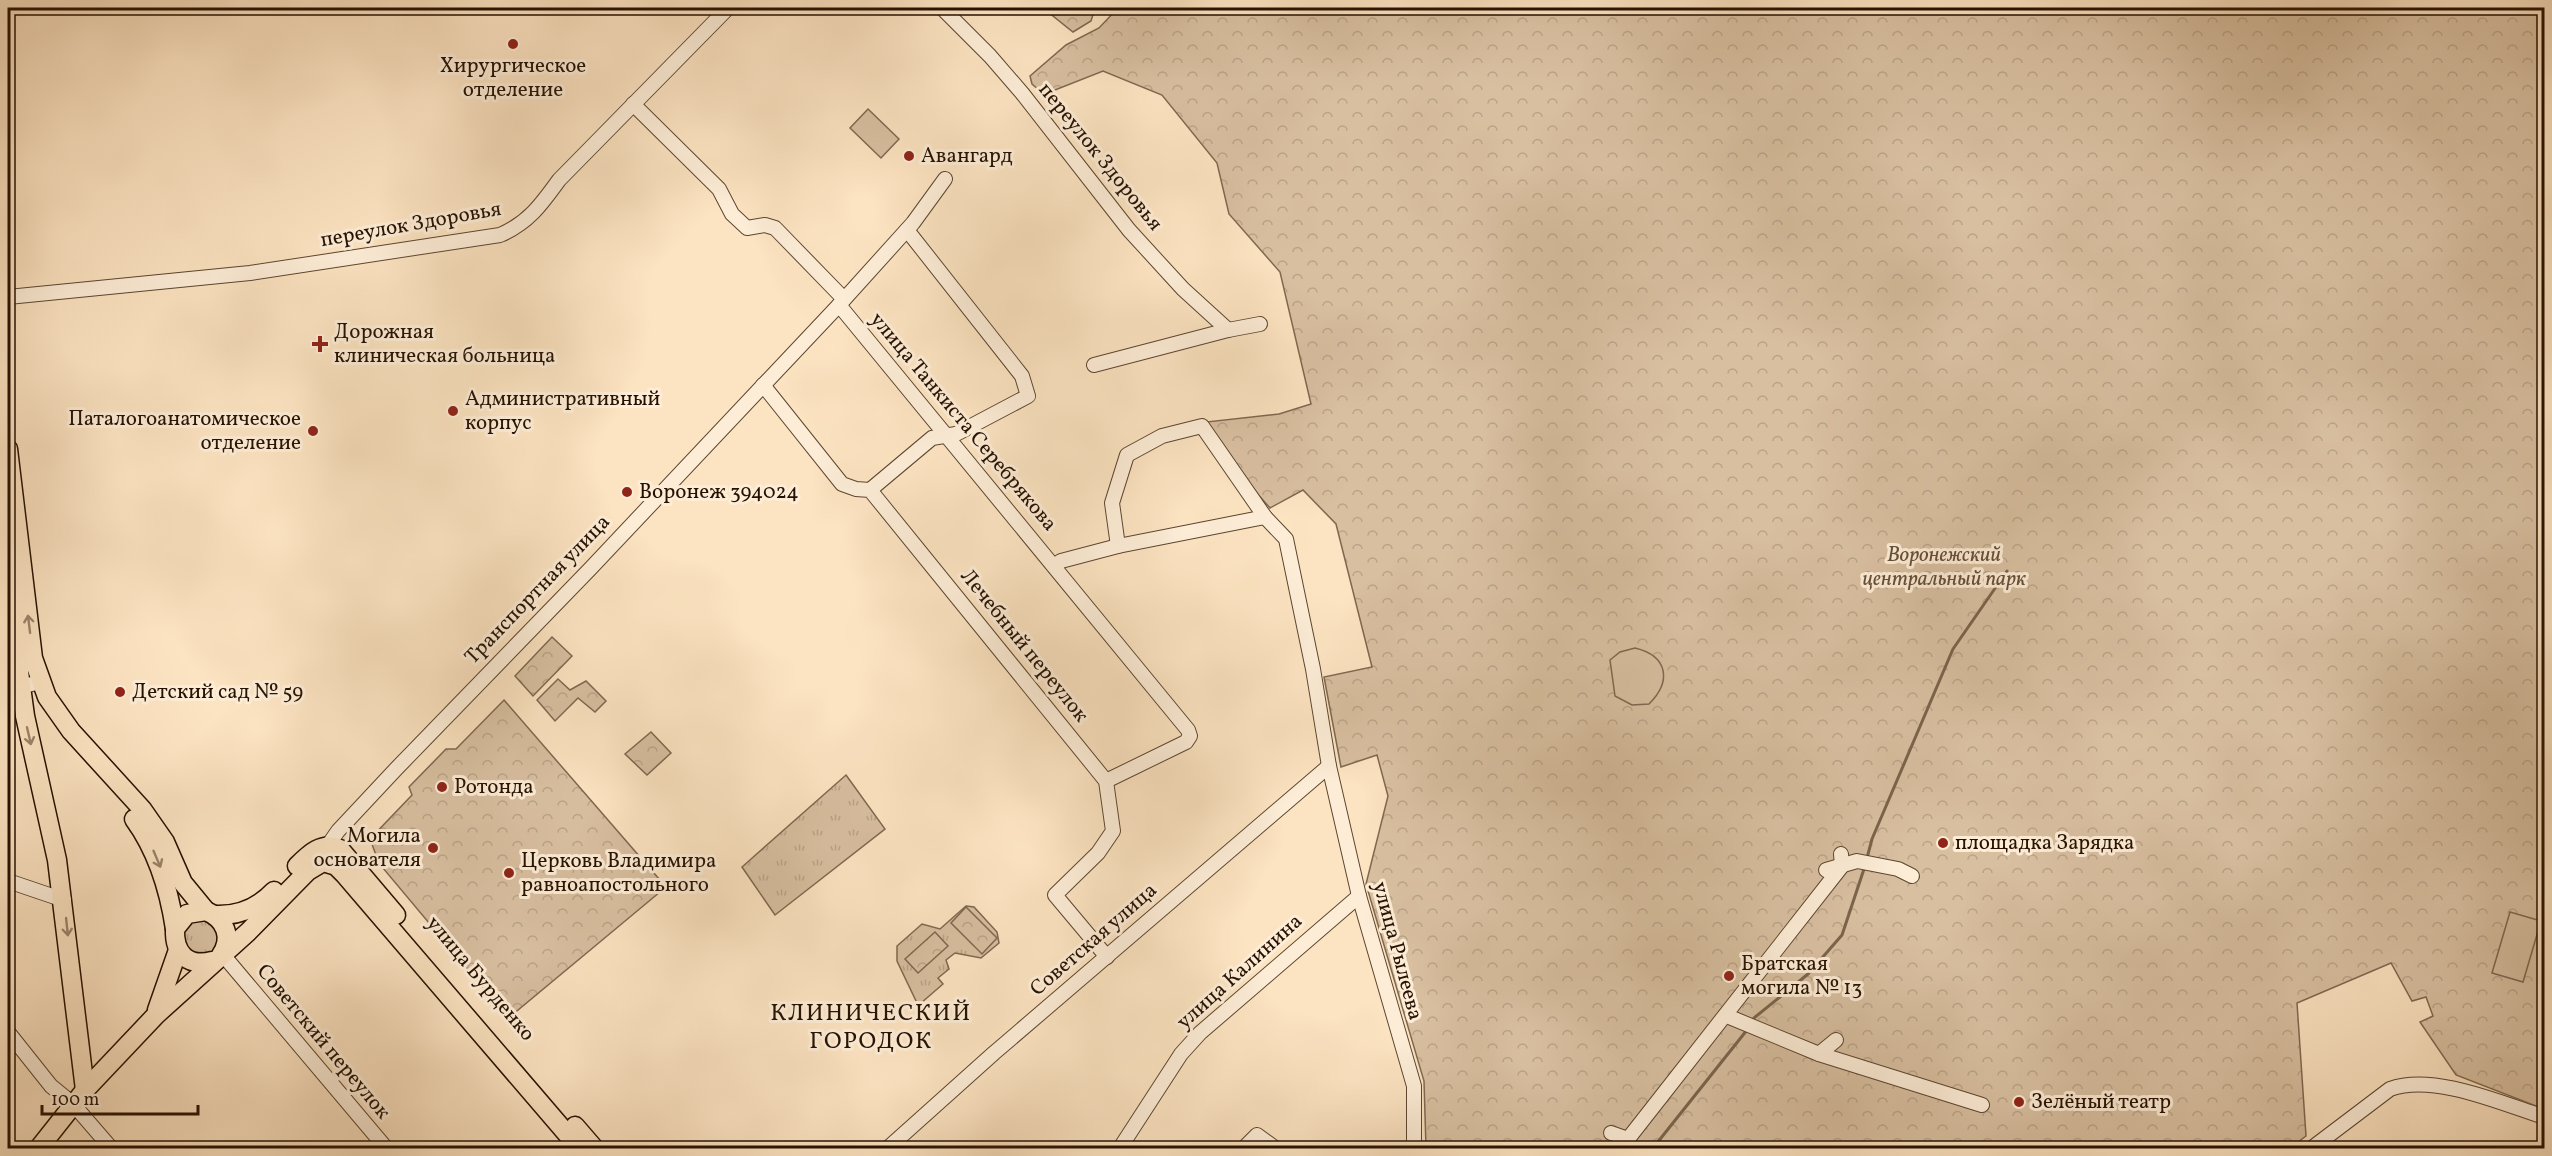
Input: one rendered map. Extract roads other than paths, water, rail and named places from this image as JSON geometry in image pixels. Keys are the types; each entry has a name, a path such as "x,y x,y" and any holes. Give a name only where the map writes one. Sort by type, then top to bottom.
{"main road":[{"path":"8,449 33,657 24,686"},
{"path":"8,572 17,657 64,900 85,1090"},
{"path":"24,686 56,712 159,833 183,883 227,932 226,948 221,960"},
{"path":"24,686 52,724 129,812 146,835 162,871 178,950 184,959 192,962 221,960"},
{"name":"улица Бурденко","path":"579,1149 344,874 322,854 340,849 346,855 594,1149"},
{"path":"175,929 187,914 229,915 255,907 265,901 310,854 322,854"},
{"path":"39,1149 85,1090 156,1015 221,960 322,854"},
{"path":"156,1015 178,950"}],"street":[{"name":"переулок Здоровья","path":"8,297 250,273 500,235 518,227 535,213 559,180 728,8"},
{"name":"переулок Здоровья","path":"942,8 990,56 1023,94 1129,230 1183,289 1228,330"},
{"name":"улица Танкиста Серебрякова","path":"633,104 719,189 732,214 747,228 765,225 774,228 841,302 1188,730 1190,736 1186,742 1106,781"},
{"name":"Транспортная улица","path":"322,854 841,302 907,230 945,179"},
{"path":"764,385 842,484 870,490 932,438 956,434 1028,396 1022,376 907,230"},
{"path":"1094,365 1228,330 1260,324"},
{"path":"1118,546 1112,504 1127,455 1162,436 1202,426 1265,517 1286,539 1313,669 1329,766"},
{"name":"Лечебный переулок","path":"870,490 1106,781"},
{"name":"улица Танкиста Серебрякова","path":"1054,566 1061,561 1118,546 1265,517"},
{"name":"улица Рылеева","path":"1329,766 1359,896 1414,1086 1414,1149"},
{"name":"Советская улица","path":"888,1149 1329,766"},
{"path":"1106,781 1113,831 1098,853 1055,895 1107,957"},
{"path":"1826,870 1840,859 1901,871"},
{"path":"1614,1129 1629,1144 1727,1016 1789,944 1840,859"},
{"path":"8,881 64,900"},
{"name":"улица Калинина","path":"1120,1149 1181,1053 1200,1033 1359,896"},
{"name":"Советский переулок","path":"221,960 386,1149"},
{"path":"1727,1016 1764,1028 1782,1040 1819,1055 1982,1105"},
{"path":"8,1032 51,1086 73,1104 111,1149"},
{"path":"1819,1055 1831,1038"},
{"path":"2312,1149 2390,1089 2402,1084 2438,1085 2544,1117"},
{"path":"1244,1149 1257,1135 1275,1149"}],"waterway":[{"path":"1867,858 1872,839 1953,649 2007,571"},
{"path":"1754,1018 1808,974 1842,935 1864,869"},
{"path":"1653,1148 1747,1030"}],"place":[{"name":"Хирургическое отделение","path":"513,44"},
{"name":"Авангард","path":"909,156"},
{"name":"Дорожная клиническая больница","path":"320,344"},
{"name":"Административный корпус","path":"453,411"},
{"name":"Паталогоанатомическое отделение","path":"313,431"},
{"name":"Воронеж 394024","path":"627,492"},
{"name":"Детский сад № 59","path":"120,692"},
{"name":"Ротонда","path":"442,787"},
{"name":"площадка Зарядка","path":"1943,843"},
{"name":"Могила основателя","path":"433,848"},
{"name":"Церковь Владимира равноапостольного","path":"509,873"},
{"name":"Братская могила № 13","path":"1729,976"},
{"name":"Зелёный театр","path":"2019,1102"}],"district":[{"name":"КЛИНИЧЕСКИЙ ГОРОДОК","path":"871,1028"}],"park label":[{"name":"Воронежский центральный парк","path":"1944,567"}]}
